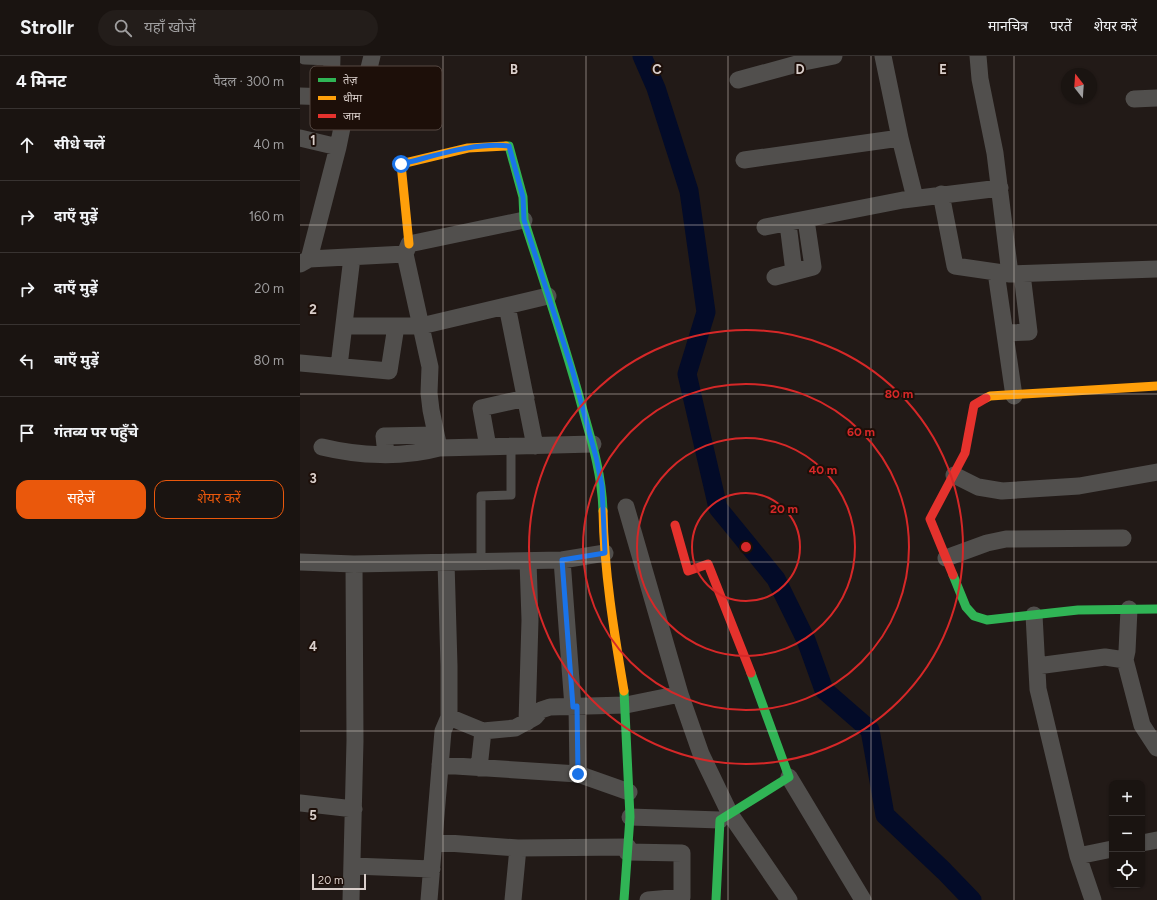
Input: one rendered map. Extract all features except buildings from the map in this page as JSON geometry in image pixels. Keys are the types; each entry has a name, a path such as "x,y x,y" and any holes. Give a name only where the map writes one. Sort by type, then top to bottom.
{"street":[{"path":"303,56 332,56 332,66"},
{"path":"370,66 372,56"},
{"path":"883,56 900,138 915,198"},
{"path":"978,56 1000,188 1009,273 1005,333 1014,396"},
{"path":"738,80 828,57"},
{"path":"300,96 310,96"},
{"path":"1134,99 1157,98"},
{"path":"341,130 338,147 304,262 407,249 524,220"},
{"path":"300,138 338,147"},
{"path":"744,160 900,138"},
{"path":"438,442 429,393 430,367 407,249 401,164 476,147 499,145 509,146 523,197 524,220 572,369 593,444 602,486 605,553 618,656 626,705 630,816 624,900"},
{"path":"765,227 788,224 915,198 1000,188"},
{"path":"942,194 955,266 1009,273 1157,269"},
{"path":"775,277 813,267 806,220"},
{"path":"788,224 794,272"},
{"path":"339,366 352,257"},
{"path":"1005,333 1029,332 1009,273"},
{"path":"344,326 421,326 548,296"},
{"path":"507,306 535,446"},
{"path":"300,363 389,371 396,326"},
{"path":"1157,386 1014,396 990,396 974,405 965,453 930,519 966,607 974,616 987,620 1078,610 1157,609"},
{"path":"488,447 481,408 526,398"},
{"path":"322,447 351,454 386,454 384,436 488,447 593,444"},
{"path":"954,475 978,487 1002,491 1079,486 1157,472"},
{"path":"626,507 680,694 725,817 789,900"},
{"path":"675,525 688,571 708,564 773,730 788,777 863,900"},
{"path":"946,558 987,543 1006,539 1123,538"},
{"path":"300,562 354,564 562,560 605,553"},
{"path":"562,560 575,706 578,774"},
{"path":"527,722 530,620 528,561"},
{"path":"429,900 443,731 449,717 446,562"},
{"path":"351,900 354,809 354,564"},
{"path":"1129,609 1127,651 1125,660 1142,725 1157,748"},
{"path":"1034,614 1038,689 1078,856 1093,900"},
{"path":"1037,666 1105,657 1125,660"},
{"path":"449,717 483,731 515,728 527,722 541,710 550,707 626,705 680,694"},
{"path":"479,768 483,731"},
{"path":"440,765 578,774 629,792"},
{"path":"630,816 725,817 788,777"},
{"path":"300,803 354,809"},
{"path":"716,900 725,817"},
{"path":"1145,842 1157,840"},
{"path":"434,842 518,848 628,850 682,853 682,898 648,900"},
{"path":"513,900 518,848"},
{"path":"1078,856 1109,850"},
{"path":"353,866 432,869"}],"lane":[{"path":"481,562 481,496 511,495 511,446"}],"waterway":[{"path":"642,56 656,88 689,191 706,312 687,374 718,508 776,579 806,640 824,690 870,730 885,815 972,900"}],"traffic: fast":[{"path":"506,146 509,146 523,197 524,220 561,336 593,446 601,484 603,511"},
{"path":"953,575 966,607 974,616 987,620 1078,610 1157,609"},
{"path":"716,900 720,820 789,777 751,673"},
{"path":"624,691 630,817 624,900"}],"traffic: slow":[{"path":"409,244 401,164 468,148 506,146"},
{"path":"986,398 990,396 1157,386"},
{"path":"603,511 607,579 624,691"}],"traffic: jam":[{"path":"953,575 930,519 965,453 974,405 986,398"},
{"path":"675,525 688,571 708,564 751,673"}],"route":[{"path":"401,164 476,147 499,145 509,146 523,197 524,220 572,369 596,457 602,486 603,536 605,553 562,560 573,707 577,706 578,774"}]}
